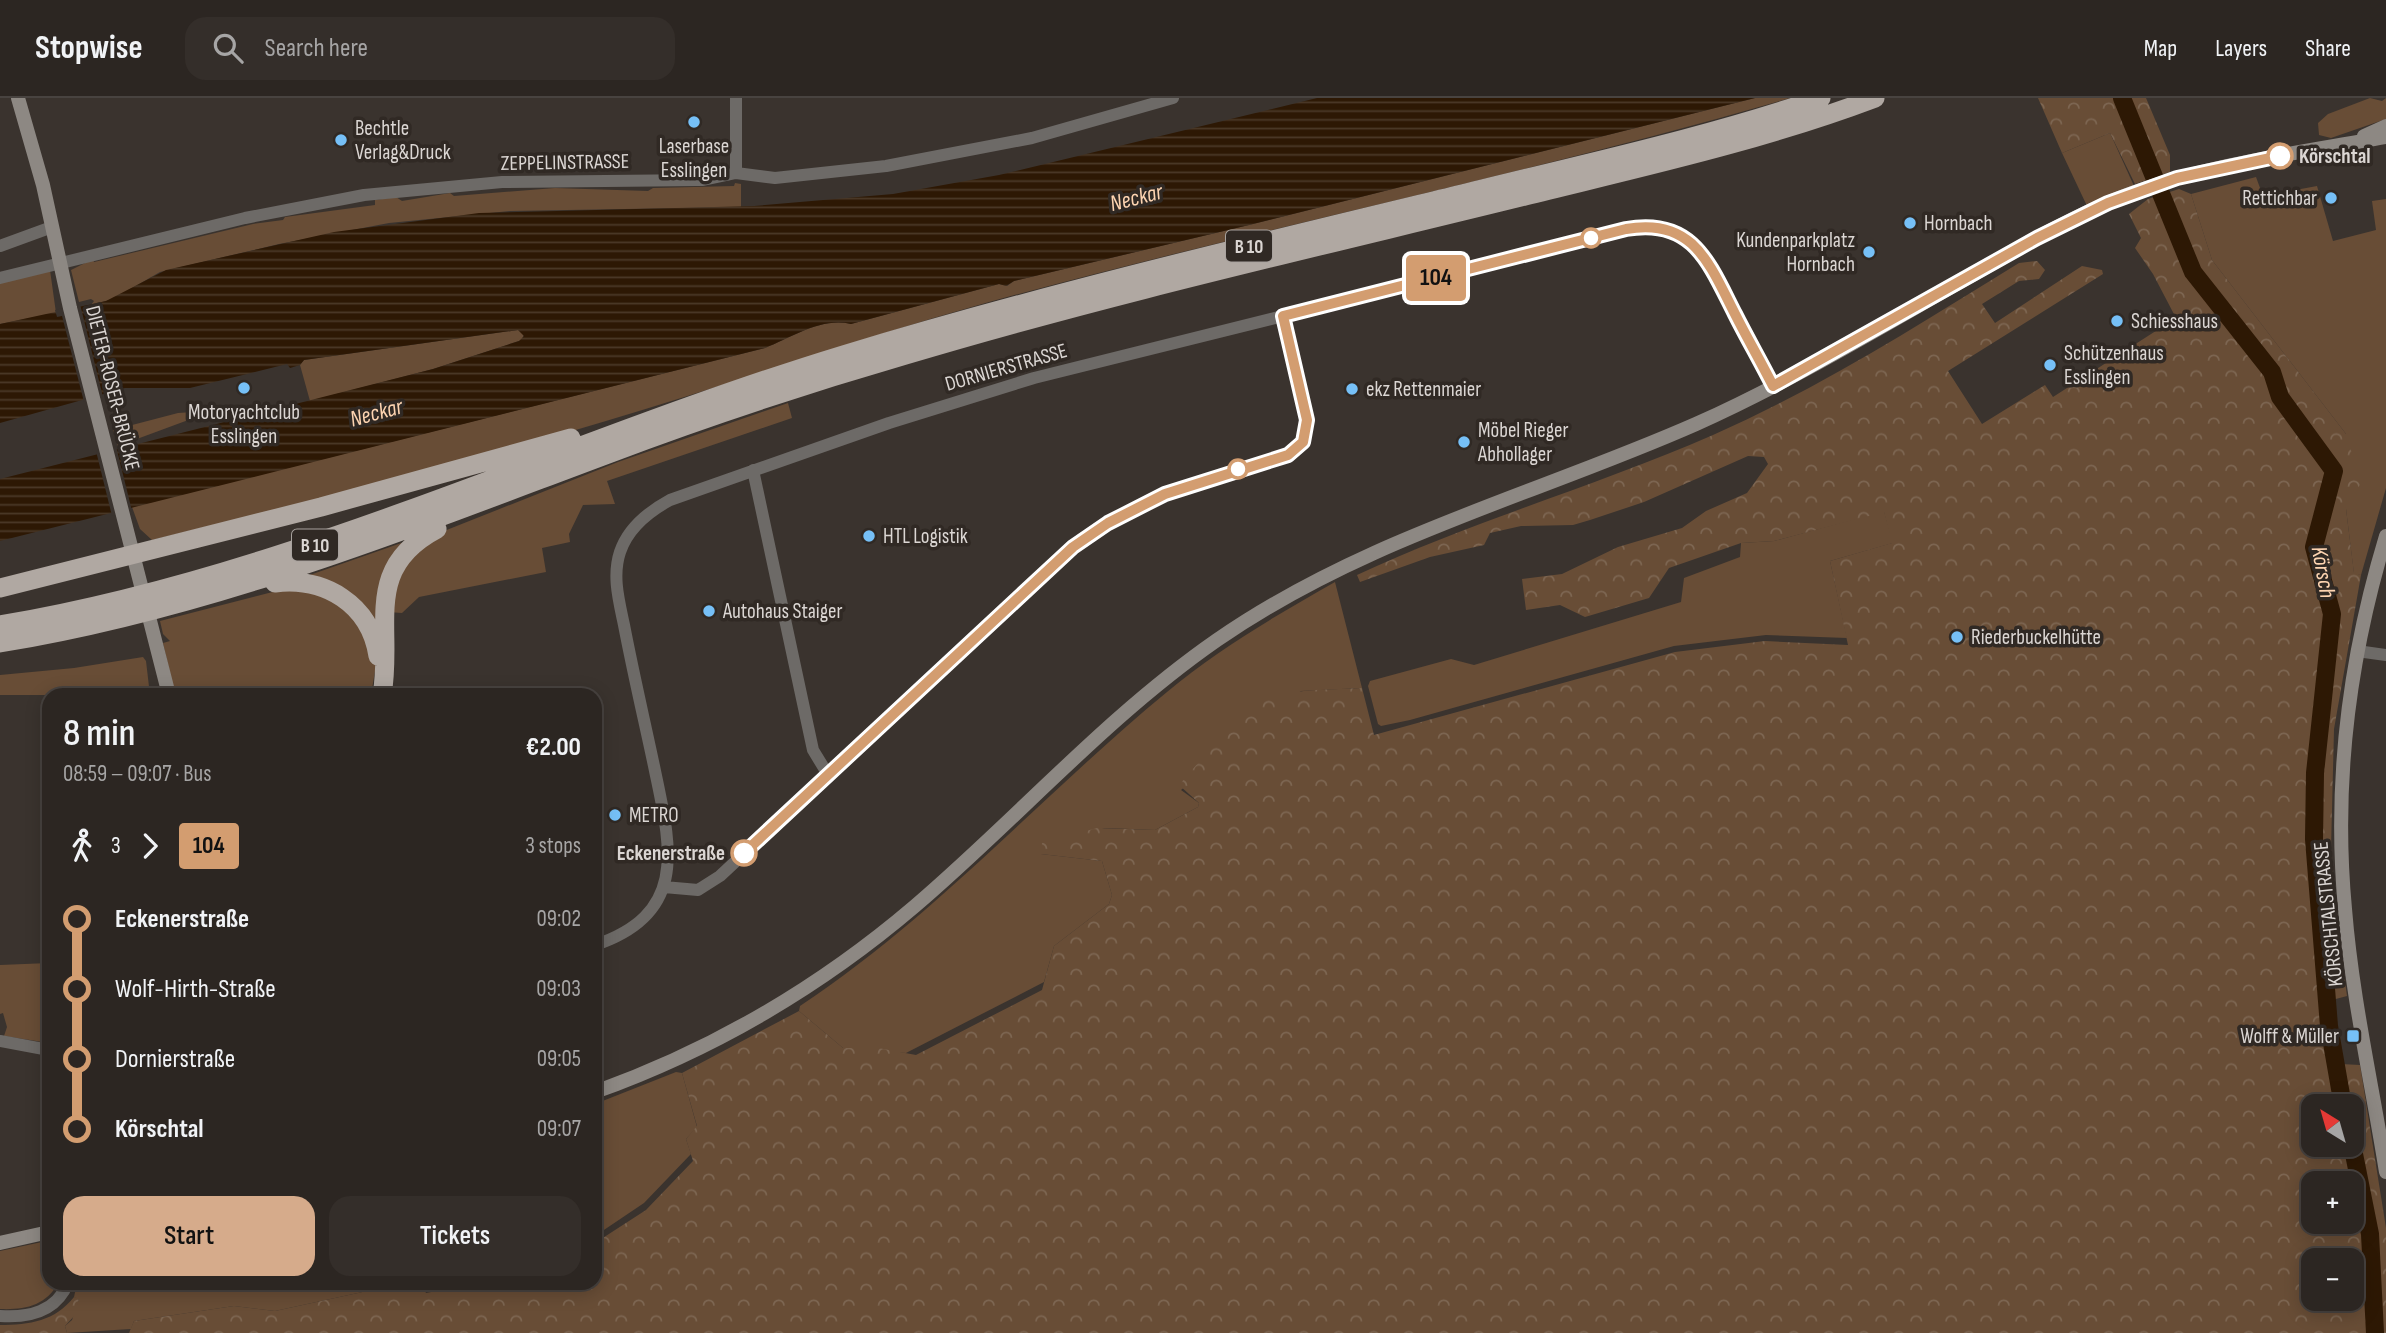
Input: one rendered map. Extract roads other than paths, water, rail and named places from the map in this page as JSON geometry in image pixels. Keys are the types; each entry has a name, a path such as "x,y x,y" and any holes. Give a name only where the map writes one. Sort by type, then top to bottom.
{"highway":[{"name":"B 10","path":"0,625 173,588 285,555 620,430 790,372 988,313 1683,139 1821,98"},
{"name":"B 10","path":"0,643 114,620 240,587 339,555 700,421 939,345 1119,296 1685,156 1798,124 1874,98"},
{"path":"0,588 134,559 568,438 620,430"},
{"path":"382,688 384,605 393,570 418,540 474,505"},
{"path":"240,587 284,582 312,584 351,603 365,620 374,639 379,673 376,688"}],"main road":[{"name":"DIETER-ROSER-BRÜCKE","path":"18,98 155,645"},
{"path":"2350,144 2386,126"},
{"path":"602,1089 712,1042 774,1008 843,962 914,908 1134,704 1216,641 1276,603 1394,542 1643,446 1773,386 2037,238 2136,192 2217,167 2386,137"},
{"path":"2350,144 2386,145"},
{"name":"KÖRSCHTALSTRASSE","path":"2386,536 2357,651 2341,777 2342,862 2350,955 2386,1172"},
{"path":"155,645 160,688"},
{"path":"155,645 167,688"},
{"path":"0,1243 42,1234"}],"street":[{"path":"736,98 736,173"},
{"name":"ZEPPELINSTRASSE","path":"0,278 274,211 388,192 516,182 708,180 736,173 775,178 937,157 1082,126 1173,98"},
{"path":"0,246 52,227"},
{"name":"DORNIERSTRASSE","path":"602,942 618,936 639,922 655,905 669,869 670,843 618,593 618,560 631,531 662,505 753,470 1005,387 1626,229 1655,227 1677,233 1700,250 1773,386"},
{"path":"664,887 695,890 713,881 1005,607 1083,540 1122,515 1165,494 1280,458 1300,447 1306,438 1307,420 1283,316"},
{"path":"753,470 813,750 827,773"},
{"path":"2357,651 2386,655"},
{"path":"0,1041 42,1049"},
{"path":"0,1316 22,1316 43,1311 61,1297 64,1290"}],"water":[{"name":"Neckar","path":"1317,98 1755,98 1014,281 1006,286 999,284 851,324 829,323 765,348 0,541 0,479 433,369 519,341 524,336 518,330 304,360 300,365 290,368 287,364 190,388 125,388 0,423 0,324 106,301 166,270 334,232 479,213 754,206 893,194 999,175"}],"waterway":[{"name":"Körsch","path":"2122,98 2193,272 2272,372 2280,397 2334,471 2314,547 2332,614 2315,773 2314,839 2329,1026 2341,1094"},
{"name":"Körsch","path":"2355,1157 2370,1234 2375,1333"}],"place":[{"name":"Laserbase Esslingen","path":"694,122"},
{"name":"Bechtle Verlag&Druck","path":"341,140"},
{"name":"Körschtal","path":"2280,156"},
{"name":"Rettichbar","path":"2331,198"},
{"name":"Hornbach","path":"1910,223"},
{"name":"Kundenparkplatz Hornbach","path":"1869,252"},
{"name":"Schiesshaus","path":"2117,321"},
{"name":"Schützenhaus Esslingen","path":"2050,365"},
{"name":"Motoryachtclub Esslingen","path":"244,388"},
{"name":"ekz Rettenmaier","path":"1352,389"},
{"name":"Möbel Rieger Abhollager","path":"1464,442"},
{"name":"HTL Logistik","path":"869,536"},
{"name":"Autohaus Staiger","path":"709,611"},
{"name":"Riederbuckelhütte","path":"1957,637"},
{"name":"METRO","path":"615,815"},
{"name":"Eckenerstraße","path":"744,853"},
{"name":"Wolff & Müller","path":"2353,1036"}]}
